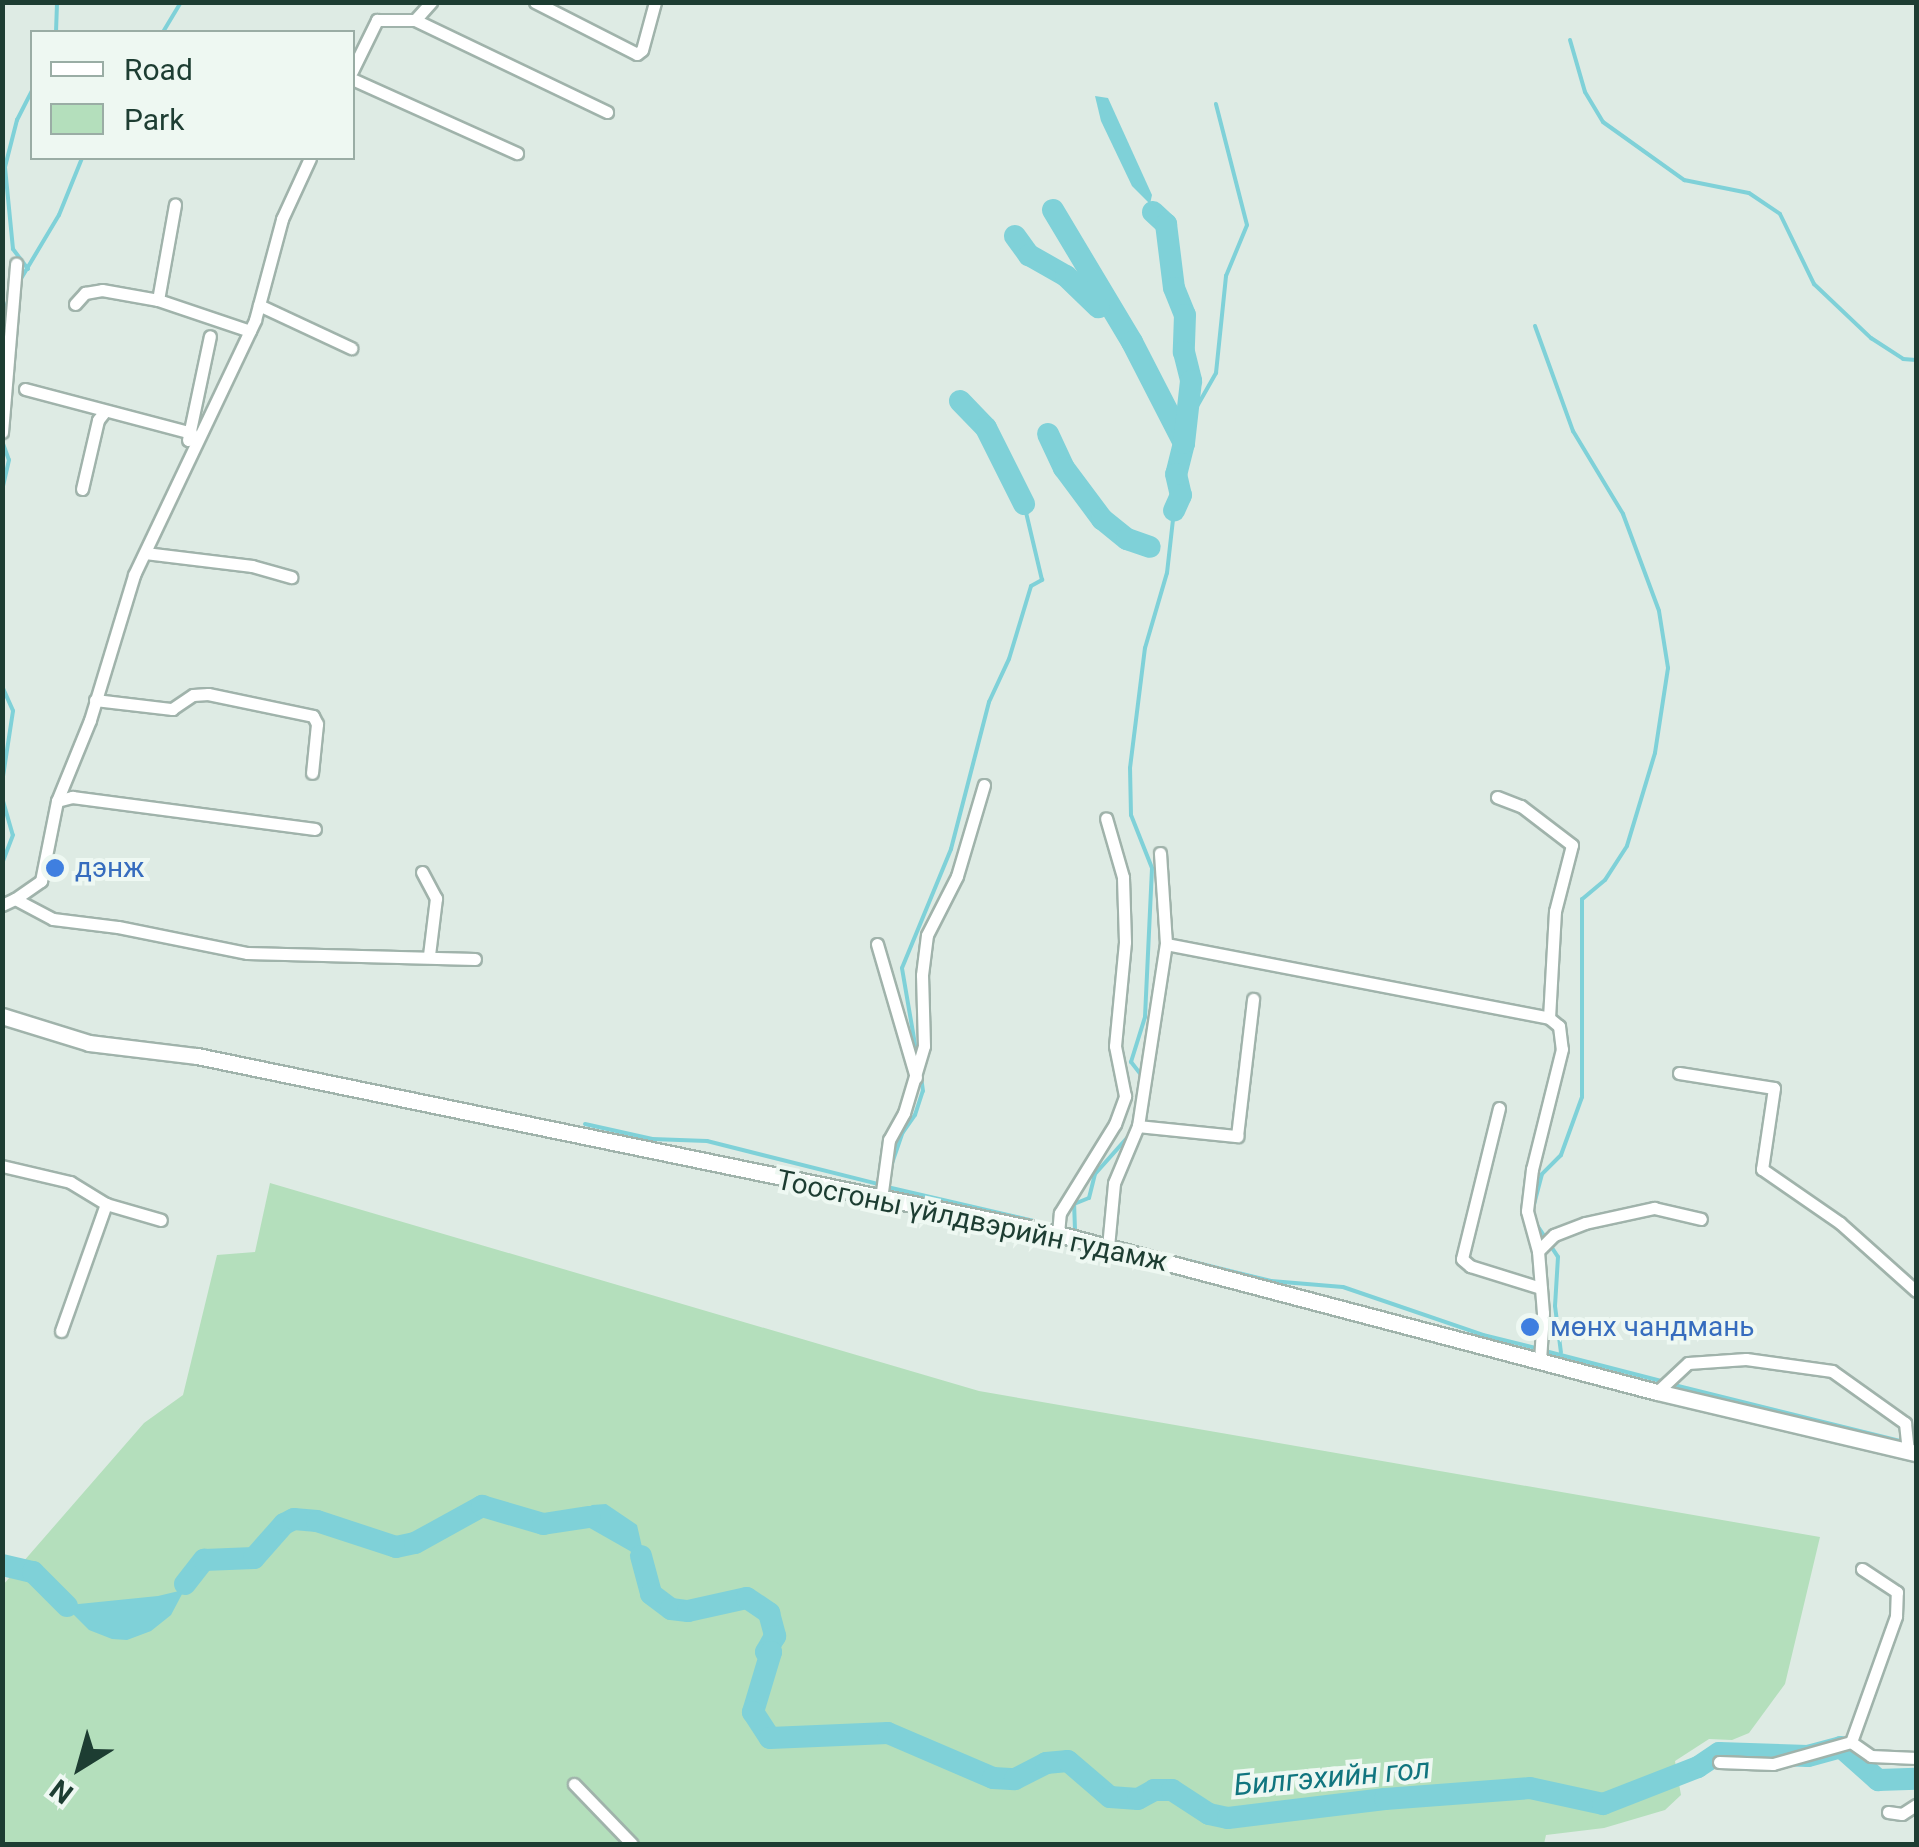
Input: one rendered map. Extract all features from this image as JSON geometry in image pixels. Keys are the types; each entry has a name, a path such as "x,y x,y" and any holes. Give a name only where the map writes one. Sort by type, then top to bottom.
{"main road":[{"name":"Тоосгоны үйлдвэрийн гудамж","path":"2,1016 89,1043 196,1056 1058,1234 1657,1392 1912,1452"}],"street":[{"path":"415,20 431,2"},
{"path":"535,2 637,54 642,50 655,2"},
{"path":"355,68 377,20 415,20 607,112"},
{"path":"355,76 517,154"},
{"path":"9,902 40,881 56,801 96,700 145,553 250,332 282,219 309,160"},
{"path":"158,300 176,205"},
{"path":"2,432 16,264"},
{"path":"75,304 85,293 102,290 158,300 250,332"},
{"path":"259,305 350,348"},
{"path":"180,478 210,336"},
{"path":"25,389 191,433"},
{"path":"82,489 98,420 104,411"},
{"path":"145,553 252,566 291,577"},
{"path":"96,700 172,710 193,695 208,694 313,716 317,724 312,773"},
{"path":"880,1199 889,1140 904,1113 916,1076 926,1025 922,975 927,935 957,876 984,784"},
{"path":"1497,796 1520,806 1572,845 1555,911 1549,1018 1562,1036 1548,1113 1532,1169 1528,1211 1538,1251 1541,1288 1540,1362"},
{"path":"56,801 72,797 315,829"},
{"path":"1058,1234 1060,1213 1116,1124 1125,1096 1114,1046 1125,942 1123,877 1106,818"},
{"path":"1108,1247 1114,1183 1138,1126 1166,944 1160,853"},
{"path":"422,872 436,898 429,955"},
{"path":"9,902 53,919 118,927 247,952 475,958"},
{"path":"877,944 916,1076"},
{"path":"1166,944 1549,1018"},
{"path":"1138,1126 1237,1136 1253,999"},
{"path":"1679,1073 1774,1088 1762,1169 1840,1223 1916,1291"},
{"path":"1499,1108 1462,1258 1470,1266 1541,1288"},
{"path":"2,1166 70,1182 106,1204 161,1220"},
{"path":"61,1331 106,1204"},
{"path":"1538,1251 1554,1236 1586,1223 1654,1208 1701,1219"},
{"path":"1657,1392 1688,1362 1746,1359 1832,1371 1905,1424 1912,1452"},
{"path":"1851,1742 1896,1616 1897,1592 1862,1568"},
{"path":"1851,1742 1871,1756 1916,1758"},
{"path":"1719,1762 1773,1764 1851,1742"},
{"path":"574,1784 632,1844"},
{"path":"1888,1812 1902,1814 1916,1805"}],"green space":[{"path":"270,1183 979,1391 1820,1537 1785,1684 1749,1733 1732,1740 1709,1739 1675,1761 1681,1795 1665,1810 1604,1828 1546,1835 1544,1844 3,1844 3,1585 144,1423 183,1395 217,1255 255,1252"}],"water":[{"path":"1095,96 1108,98 1152,195 1150,204 1132,186 1101,121"},
{"path":"606,1504 637,1525 650,1582 646,1584 639,1559 630,1551 579,1522 560,1524 592,1505"},
{"path":"200,1560 171,1615 151,1631 127,1640 89,1630 47,1588 49,1585 69,1605 158,1596 179,1591"}],"waterway":[{"path":"56,30 57,2"},
{"path":"164,30 181,2"},
{"path":"1570,40 1585,92 1603,122 1684,180 1749,193 1780,214 1814,284 1871,338 1903,359 1916,360"},
{"path":"28,269 13,249 5,167 17,120 30,95"},
{"path":"1187,424 1216,373 1226,276 1247,225 1216,104"},
{"path":"19,282 59,215 81,160"},
{"path":"1053,210 1132,342 1184,443 1176,474 1181,495 1174,511"},
{"path":"1153,212 1166,224 1174,288 1185,315 1184,352 1191,381 1184,443"},
{"path":"1015,236 1029,255 1066,276 1098,307"},
{"path":"2,318 9,299"},
{"path":"1535,326 1573,431 1623,514 1659,611 1668,668 1655,753 1627,846 1605,880 1582,899 1582,1097 1561,1155 1542,1174 1531,1216 1558,1257 1555,1306 1561,1353"},
{"path":"960,401 986,428 1024,504"},
{"path":"1048,434 1064,468 1102,519 1127,539 1150,547"},
{"path":"2,441 9,460 2,491"},
{"path":"917,1056 902,968 951,849 989,702 1009,659 1031,586 1042,580 1024,504"},
{"path":"1142,1076 1131,1062 1145,1017 1152,868 1131,815 1130,768 1145,648 1167,573 1174,511"},
{"path":"2,686 13,711 3,776 3,801 13,835 2,863"},
{"path":"890,1169 903,1132 915,1115 923,1091 921,1076"},
{"path":"585,1124 652,1139 707,1141 878,1184"},
{"path":"1075,1230 1074,1204 1089,1198 1095,1174 1128,1137"},
{"path":"887,1187 1039,1222"},
{"path":"1169,1256 1271,1281 1343,1287 1483,1335 1536,1348"},
{"path":"1545,1351 1661,1381"},
{"path":"1670,1384 1904,1442"},
{"name":"Билгэхийн гол","path":"185,1584 204,1560 254,1558 284,1524 294,1519 317,1521 396,1547 415,1543 482,1506 543,1524 589,1517"},
{"name":"Билгэхийн гол","path":"641,1556 651,1594 671,1609 688,1611 747,1598 769,1613 775,1636 766,1652 771,1652 753,1712 770,1738 888,1733 993,1778 1015,1779 1046,1763 1068,1761 1110,1797 1138,1799 1154,1790 1172,1790 1209,1814 1228,1818 1385,1799 1530,1788 1603,1804 1698,1767 1719,1753 1808,1756 1841,1747 1878,1780 1916,1779"},
{"name":"Билгэхийн гол","path":"2,1565 33,1572 67,1606"}],"place":[{"name":"дэнж","path":"55,868"},
{"name":"мөнх чандмань","path":"1530,1327"}]}
